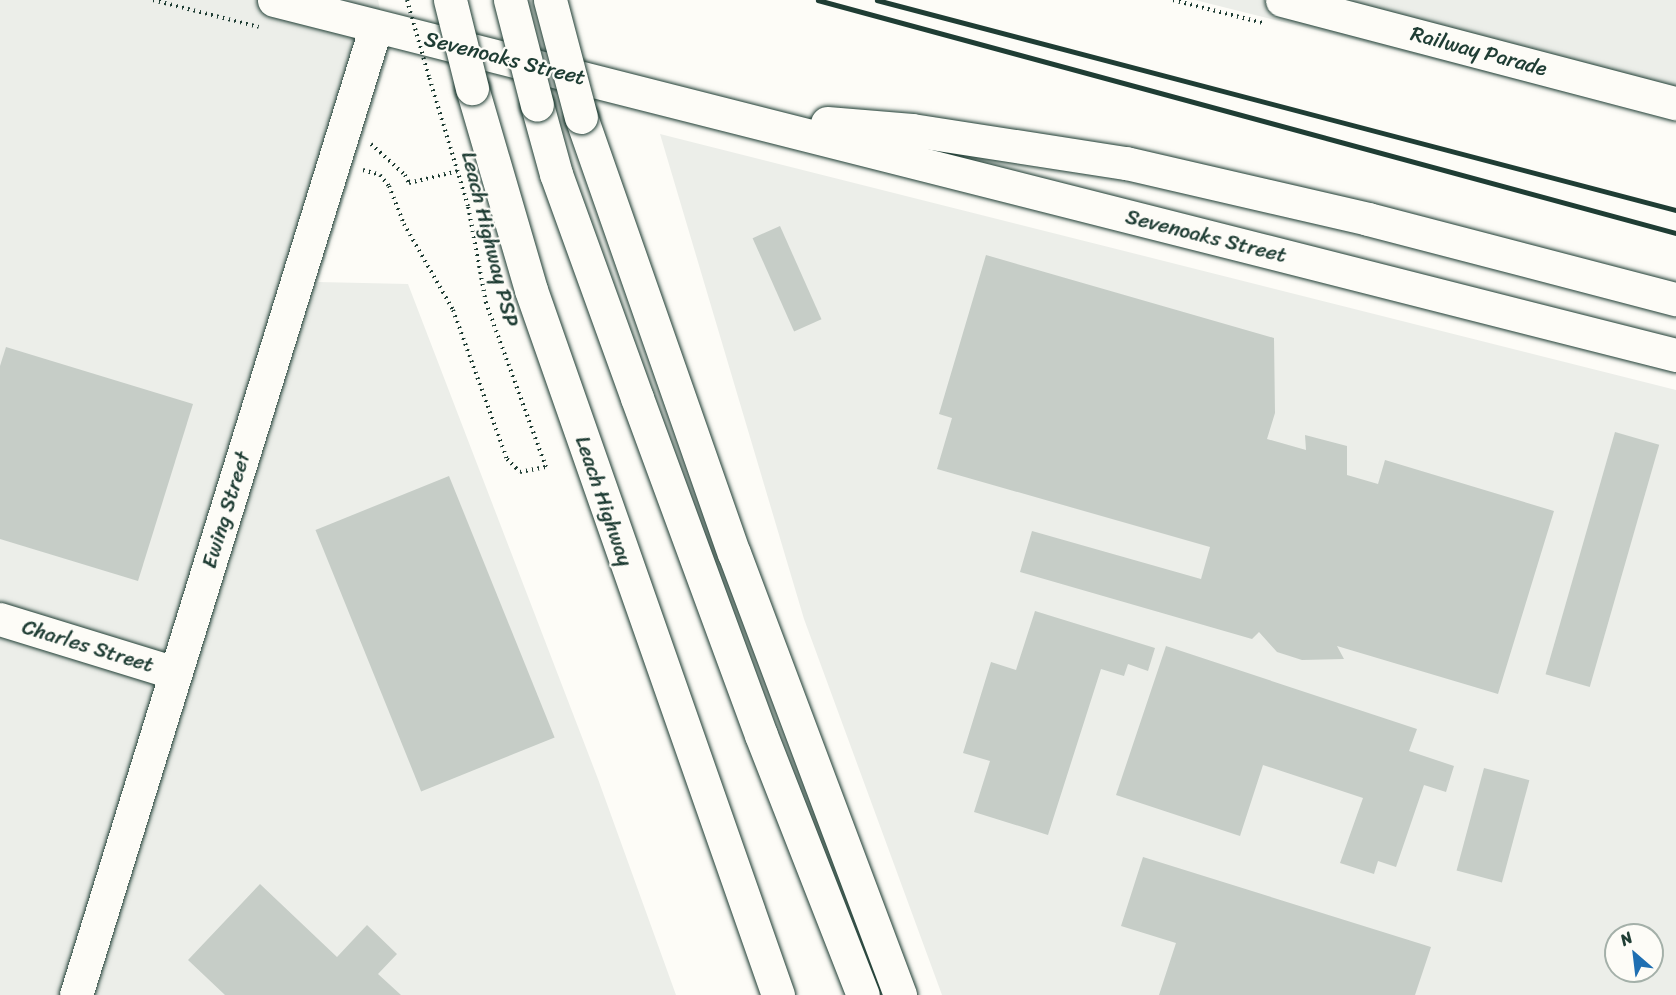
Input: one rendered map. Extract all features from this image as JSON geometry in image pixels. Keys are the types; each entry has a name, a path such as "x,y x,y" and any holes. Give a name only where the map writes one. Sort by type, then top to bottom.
{"main road":[{"name":"Sevenoaks Street","path":"274,0 1676,355"},
{"name":"Leach Highway","path":"450,0 472,88 531,290 778,995"},
{"path":"510,0 556,174 707,587 863,995"},
{"path":"550,0 581,117 600,175 734,553 900,995"},
{"name":"Railway Parade","path":"1282,0 1676,103"},
{"name":"Ewing Street","path":"76,995 376,26"},
{"name":"Sevenoaks Street","path":"735,116 912,130 1126,163 1368,219 1676,299"},
{"path":"600,175 643,365 707,587"},
{"name":"Charles Street","path":"0,619 175,673"}],"path":[{"name":"Leach Highway PSP","path":"363,170 380,175 389,186 404,224 453,310 507,459 513,468 530,473 546,467 486,303 458,171 407,0"},
{"path":"371,144 405,175 409,183 458,171"}],"shaded area":[{"path":"0,0 378,0 389,54 318,282 408,284 598,779 676,995 0,995"},
{"path":"1195,0 1676,0 1676,120"},
{"path":"660,134 1676,390 1676,995 942,995 804,619"}],"building":[{"path":"780,226 821,319 794,331 753,238"},
{"path":"986,255 1274,338 1275,413 1267,439 1306,450 1305,435 1347,446 1347,475 1378,484 1385,460 1554,511 1498,694 1337,646 1344,659 1302,660 1277,652 1259,632 1252,639 1020,572 1032,531 1201,579 1210,547 937,469 952,418 939,414"},
{"path":"6,347 193,404 138,581 0,539 0,366"},
{"path":"1615,432 1659,445 1590,687 1546,674"},
{"path":"449,476 555,737 421,791 315,530"},
{"path":"1035,611 1155,648 1148,671 1128,664 1124,676 1101,669 1048,835 974,812 990,761 963,753 991,662 1016,670"},
{"path":"1166,646 1417,729 1409,751 1454,766 1446,792 1424,785 1396,867 1378,861 1374,874 1340,863 1363,798 1263,765 1240,836 1116,795"},
{"path":"1484,768 1529,780 1502,883 1457,870"},
{"path":"1143,857 1431,947 1415,995 1159,995 1176,943 1121,926"},
{"path":"260,884 337,957 367,925 397,954 378,974 401,995 225,995 188,960"}],"railway":[{"path":"818,0 1676,233"},
{"path":"877,0 1676,210"}]}
